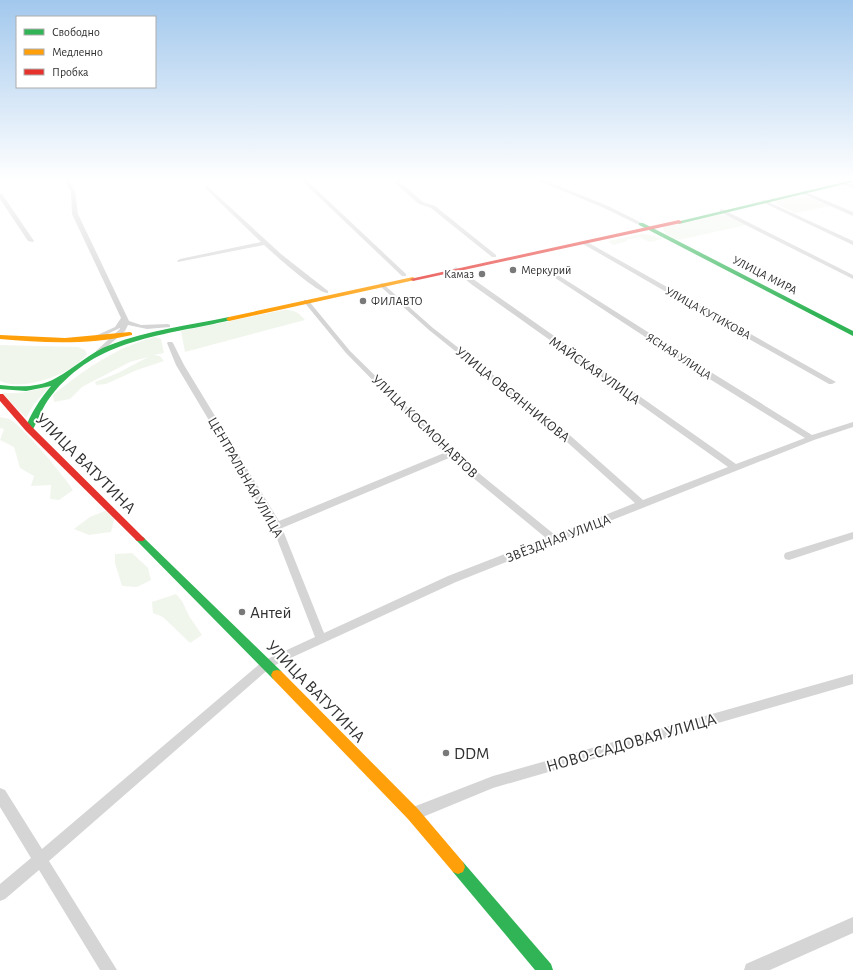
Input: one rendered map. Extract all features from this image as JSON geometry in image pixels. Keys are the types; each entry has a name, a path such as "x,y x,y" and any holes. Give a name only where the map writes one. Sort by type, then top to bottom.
{"main road":[{"path":"29,429 33,416 40,402 64,377 95,354 142,337 456,269 585,243 657,223"},
{"path":"0,339 64,340 117,336 494,256 659,223"},
{"name":"УЛИЦА МИРА","path":"645,226 853,334"},
{"path":"64,340 87,344 94,348 95,354"},
{"path":"0,387 15,390 32,388 64,377"},
{"name":"УЛИЦА ВАТУТИНА","path":"0,396 29,429 267,664 413,814 545,970"}],"street":[{"path":"19,223 31,241"},
{"path":"78,223 125,320 123,330 95,354"},
{"path":"244,223 301,275 326,292"},
{"path":"350,223 404,275"},
{"path":"453,223 494,256"},
{"name":"УЛИЦА МИРА","path":"639,223 645,226"},
{"path":"746,223 853,277"},
{"path":"811,223 853,243"},
{"path":"180,262 265,243"},
{"name":"УЛИЦА КУТИКОВА","path":"585,243 710,315 832,382"},
{"name":"МАЙСКАЯ УЛИЦА","path":"456,269 735,468"},
{"name":"ЯСНАЯ УЛИЦА","path":"548,271 711,376 811,438"},
{"name":"УЛИЦА ОВСЯННИКОВА","path":"382,285 431,329 561,432 644,505"},
{"name":"УЛИЦА КОСМОНАВТОВ","path":"306,302 348,352 450,454 554,540"},
{"path":"125,320 137,326 168,326"},
{"path":"94,338 117,328 125,320"},
{"name":"ЦЕНТРАЛЬНАЯ УЛИЦА","path":"170,343 180,365 277,526 321,639"},
{"name":"ЗВЁЗДНАЯ УЛИЦА","path":"0,894 267,664 452,579 644,505 811,438 853,424"},
{"path":"277,526 450,454"},
{"path":"789,556 853,535"},
{"name":"НОВО-САДОВАЯ УЛИЦА","path":"413,814 493,782 853,679"},
{"path":"0,795 110,970"},
{"path":"752,970 853,924"}],"shaded area":[{"path":"679,223 743,223 746,225 678,240 666,234 663,227"},
{"path":"642,234 663,239 649,242 639,237 625,240 628,241 613,245 608,241"},
{"path":"284,310 296,312 305,320 185,352 181,331"},
{"path":"155,337 161,339 164,353 154,355 160,356 164,361 137,370 106,384 96,385 95,382 118,373 148,357 130,362 82,387 70,399 54,402 53,395 101,360 141,341"},
{"path":"0,345 78,347 85,350 87,354 71,368 47,379 34,383 10,384 0,381"},
{"path":"51,385 34,404 26,418 2,393 27,392"},
{"path":"0,417 9,419 23,430 73,490 59,500 50,499 51,485 31,486 34,476 20,468 14,447 0,440 4,429 0,428"},
{"path":"107,510 115,516 111,532 89,535 74,529 90,517"},
{"path":"132,553 148,568 151,580 137,587 122,586 115,563 115,554"},
{"path":"176,594 182,601 189,616 202,635 190,643 163,617 153,613 152,602"}],"traffic: fast":[{"path":"641,224 853,334"},
{"path":"0,387 26,389 44,386 60,380 95,355 113,346 156,334 229,319"},
{"path":"29,429 35,414 43,401 64,377"},
{"path":"140,539 277,675"},
{"path":"458,867 545,970"}],"traffic: slow":[{"path":"229,319 413,279"},
{"path":"0,337 33,340 65,340 130,334"},
{"path":"277,675 413,814 458,867"}],"traffic: jam":[{"path":"413,279 673,223"},
{"path":"0,396 29,429 140,539"}],"place":[{"name":"Меркурий","path":"513,270"},
{"name":"Камаз","path":"482,274"},
{"name":"ФИЛАВТО","path":"363,301"},
{"name":"Антей","path":"242,612"},
{"name":"DDM","path":"446,753"}]}
